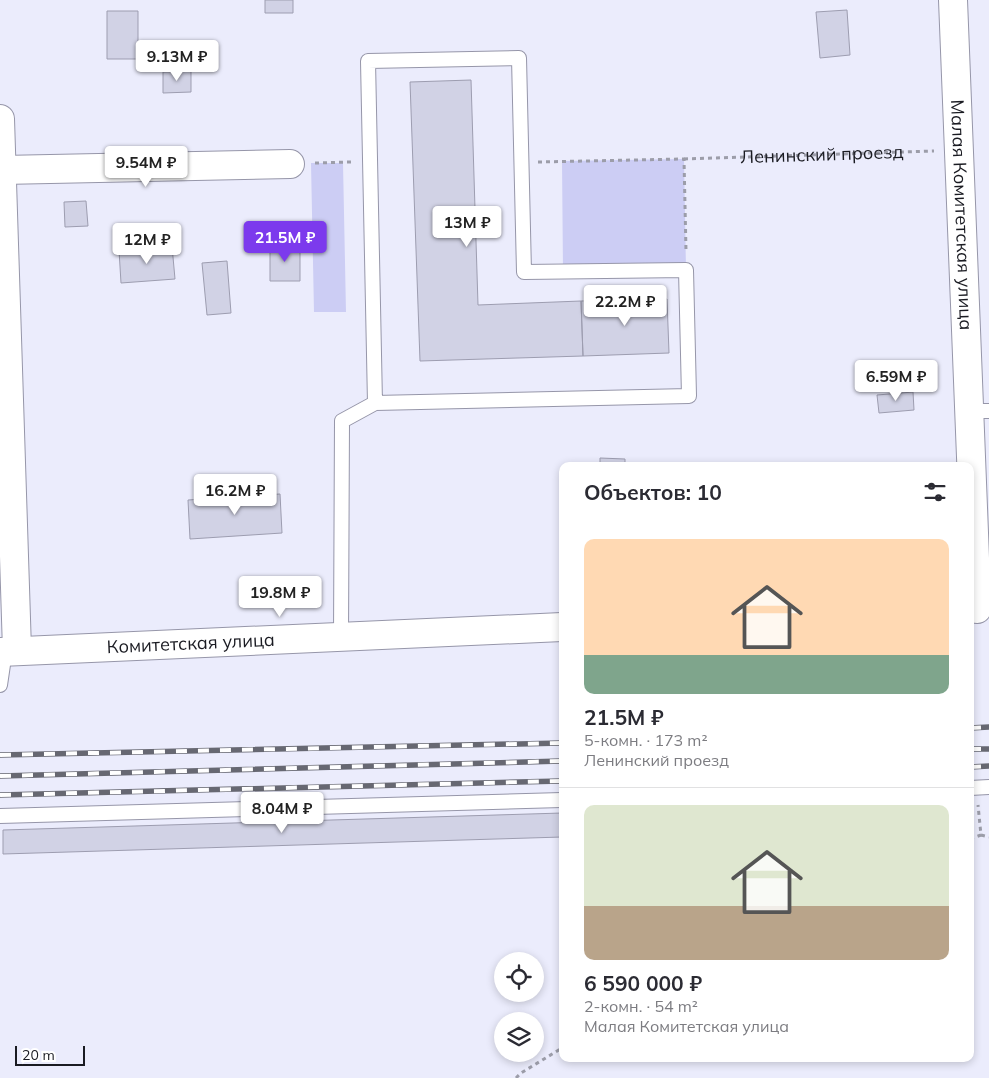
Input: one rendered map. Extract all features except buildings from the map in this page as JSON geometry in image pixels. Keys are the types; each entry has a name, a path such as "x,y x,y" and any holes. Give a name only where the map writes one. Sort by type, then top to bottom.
{"street":[{"name":"Малая Комитетская улица","path":"953,0 958,150 979,411 979,609"},
{"path":"0,119 7,651"},
{"path":"2,170 300,163"},
{"name":"Комитетская улица","path":"7,651 559,627"}],"lane":[{"path":"341,637 342,421 375,403 689,396 686,270 524,272 519,58 368,61 375,403"},
{"path":"0,685 7,651"},
{"path":"0,816 559,800"}],"path":[{"name":"Ленинский проезд","path":"521,162 958,150"},
{"path":"684,159 686,270"},
{"path":"300,163 370,162"},
{"path":"979,788 978,815 981,835"},
{"path":"974,838 981,835 989,837"},
{"path":"516,1078 559,1050"}],"shaded area":[{"path":"684,159 686,270 563,271 562,161"},
{"path":"311,163 343,163 346,312 314,312"}],"railway":[{"path":"974,728 989,727"},
{"path":"0,755 559,743"},
{"path":"974,749 989,749"},
{"path":"0,776 559,761"},
{"path":"974,767 989,766"},
{"path":"0,795 559,781"}]}
